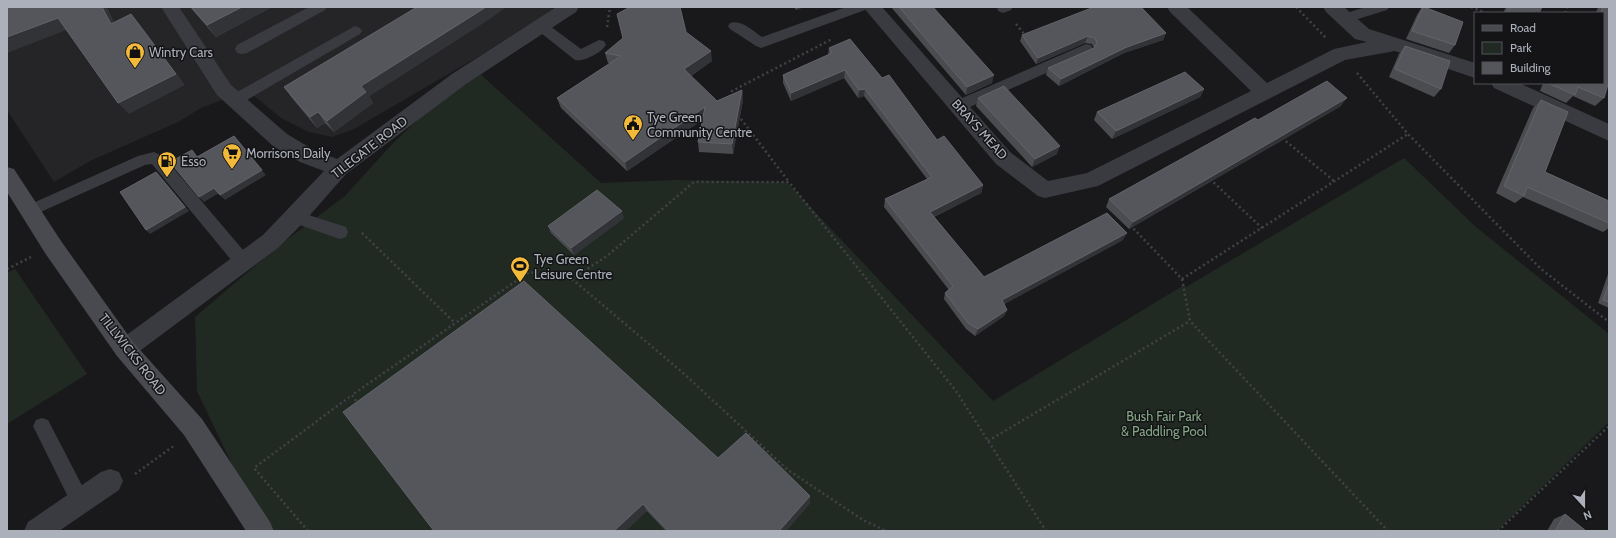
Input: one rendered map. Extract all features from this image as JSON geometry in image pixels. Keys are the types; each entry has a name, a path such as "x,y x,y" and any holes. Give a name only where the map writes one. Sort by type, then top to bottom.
{"street":[{"name":"TILEGATE ROAD","path":"125,349 271,241 296,216 339,168 459,79 570,7"},
{"name":"BRAYS MEAD","path":"872,7 1003,158 1045,190 1091,180 1341,54 1395,44"},
{"path":"1176,7 1265,93"},
{"path":"175,8 224,90 280,140 307,156 339,168"},
{"path":"1338,13 1362,34 1458,64 1474,71"},
{"path":"1503,84 1609,133"},
{"name":"TILLWICKS ROAD","path":"7,175 29,211 125,349 195,430 261,531"},
{"path":"37,531 110,480"}],"lane":[{"path":"242,49 320,7"},
{"path":"736,26 761,43 860,7"},
{"path":"1338,13 1382,7"},
{"path":"541,26 580,56 599,45"},
{"path":"236,100 355,31"},
{"path":"958,106 1086,49"},
{"path":"29,211 143,160 154,158 159,161 243,262"},
{"path":"296,216 340,232"},
{"path":"42,426 80,502"}],"path":[{"path":"1296,7 1341,54 1408,134 1541,269 1609,322"},
{"path":"1471,7 1484,12"},
{"path":"1004,8 1050,65"},
{"path":"733,98 732,91 837,37"},
{"path":"737,112 789,182 956,391 1046,531"},
{"path":"1182,279 1408,134"},
{"path":"1279,135 1334,181"},
{"path":"1210,179 1262,228"},
{"path":"572,279 607,256 694,182 789,182"},
{"path":"1130,225 1182,279 1190,321 1388,531"},
{"path":"358,229 455,323"},
{"path":"308,531 254,468 352,395 529,272 572,279 682,372 788,470 863,520 886,531"},
{"path":"988,441 1190,321"},
{"path":"352,395 360,406"},
{"path":"1498,531 1609,426"},
{"path":"110,480 128,479 195,430"},
{"path":"751,447 757,441"}],"shaded area":[{"path":"7,7 551,7 553,9 481,55 354,129 332,137 309,132 281,118 247,90 201,108 178,122 90,161 54,182 7,110"}],"green space":[{"name":"Bush Fair Park & Paddling Pool","path":"478,72 601,183 676,180 787,182 993,401 1184,285 1186,287 1404,158 1476,227 1609,334 1609,422 1497,531 275,531 240,481 197,391 195,317 276,248 345,196 393,143 432,107"},
{"path":"15,269 87,374 7,424 7,273"}],"building":[{"path":"7,7 102,7 111,24 131,14 176,74 118,103 58,18 7,37"},
{"path":"191,7 242,7 207,25"},
{"path":"417,7 486,7 361,86 366,92 327,121 318,112 310,117 284,87"},
{"path":"630,7 680,7 686,32 711,51 684,69 717,101 742,90 732,144 698,142 705,107 625,162 557,98 621,56 605,53 623,38 617,14"},
{"path":"899,7 933,7 994,75 967,87"},
{"path":"1094,7 1141,7 1166,33 1127,47 1061,79 1048,68 1094,48 1097,43 1095,38 1088,36 1038,58 1022,35"},
{"path":"1423,7 1463,22 1455,45 1412,31"},
{"path":"1509,7 1542,7 1540,12 1506,12"},
{"path":"1603,7 1609,7 1609,81 1604,98 1578,87 1575,95 1550,84 1604,84 1604,12 1601,12"},
{"path":"850,39 882,78 889,75 937,140 944,136 983,185 930,212 984,277 1107,213 1127,233 1002,300 1007,310 978,329 968,323 945,293 953,286 885,199 932,177 865,89 859,90 845,70 791,93 783,75 832,53 829,48"},
{"path":"1405,46 1450,61 1441,89 1395,69"},
{"path":"1185,72 1204,89 1116,131 1097,112"},
{"path":"1327,81 1347,98 1133,222 1109,199 1255,118 1258,120"},
{"path":"1004,86 1060,146 1035,159 978,98"},
{"path":"1541,100 1568,112 1545,172 1609,201 1609,223 1527,187 1524,196 1504,186"},
{"path":"234,136 262,170 220,195 214,188 199,197 170,162 192,150 197,157"},
{"path":"156,172 185,207 146,230 120,192"},
{"path":"597,190 622,211 571,248 548,226"},
{"path":"524,281 718,458 746,433 810,496 779,531 669,531 643,504 614,531 434,531 343,412"},
{"path":"1609,283 1609,302 1603,300"},
{"path":"1565,514 1586,531 1555,531"}],"place":[{"name":"Wintry Cars","path":"135,69"},
{"name":"Tye Green Community Centre","path":"633,141"},
{"name":"Morrisons Daily","path":"232,170"},
{"name":"Esso","path":"167,178"},
{"name":"Tye Green Leisure Centre","path":"520,283"}]}
